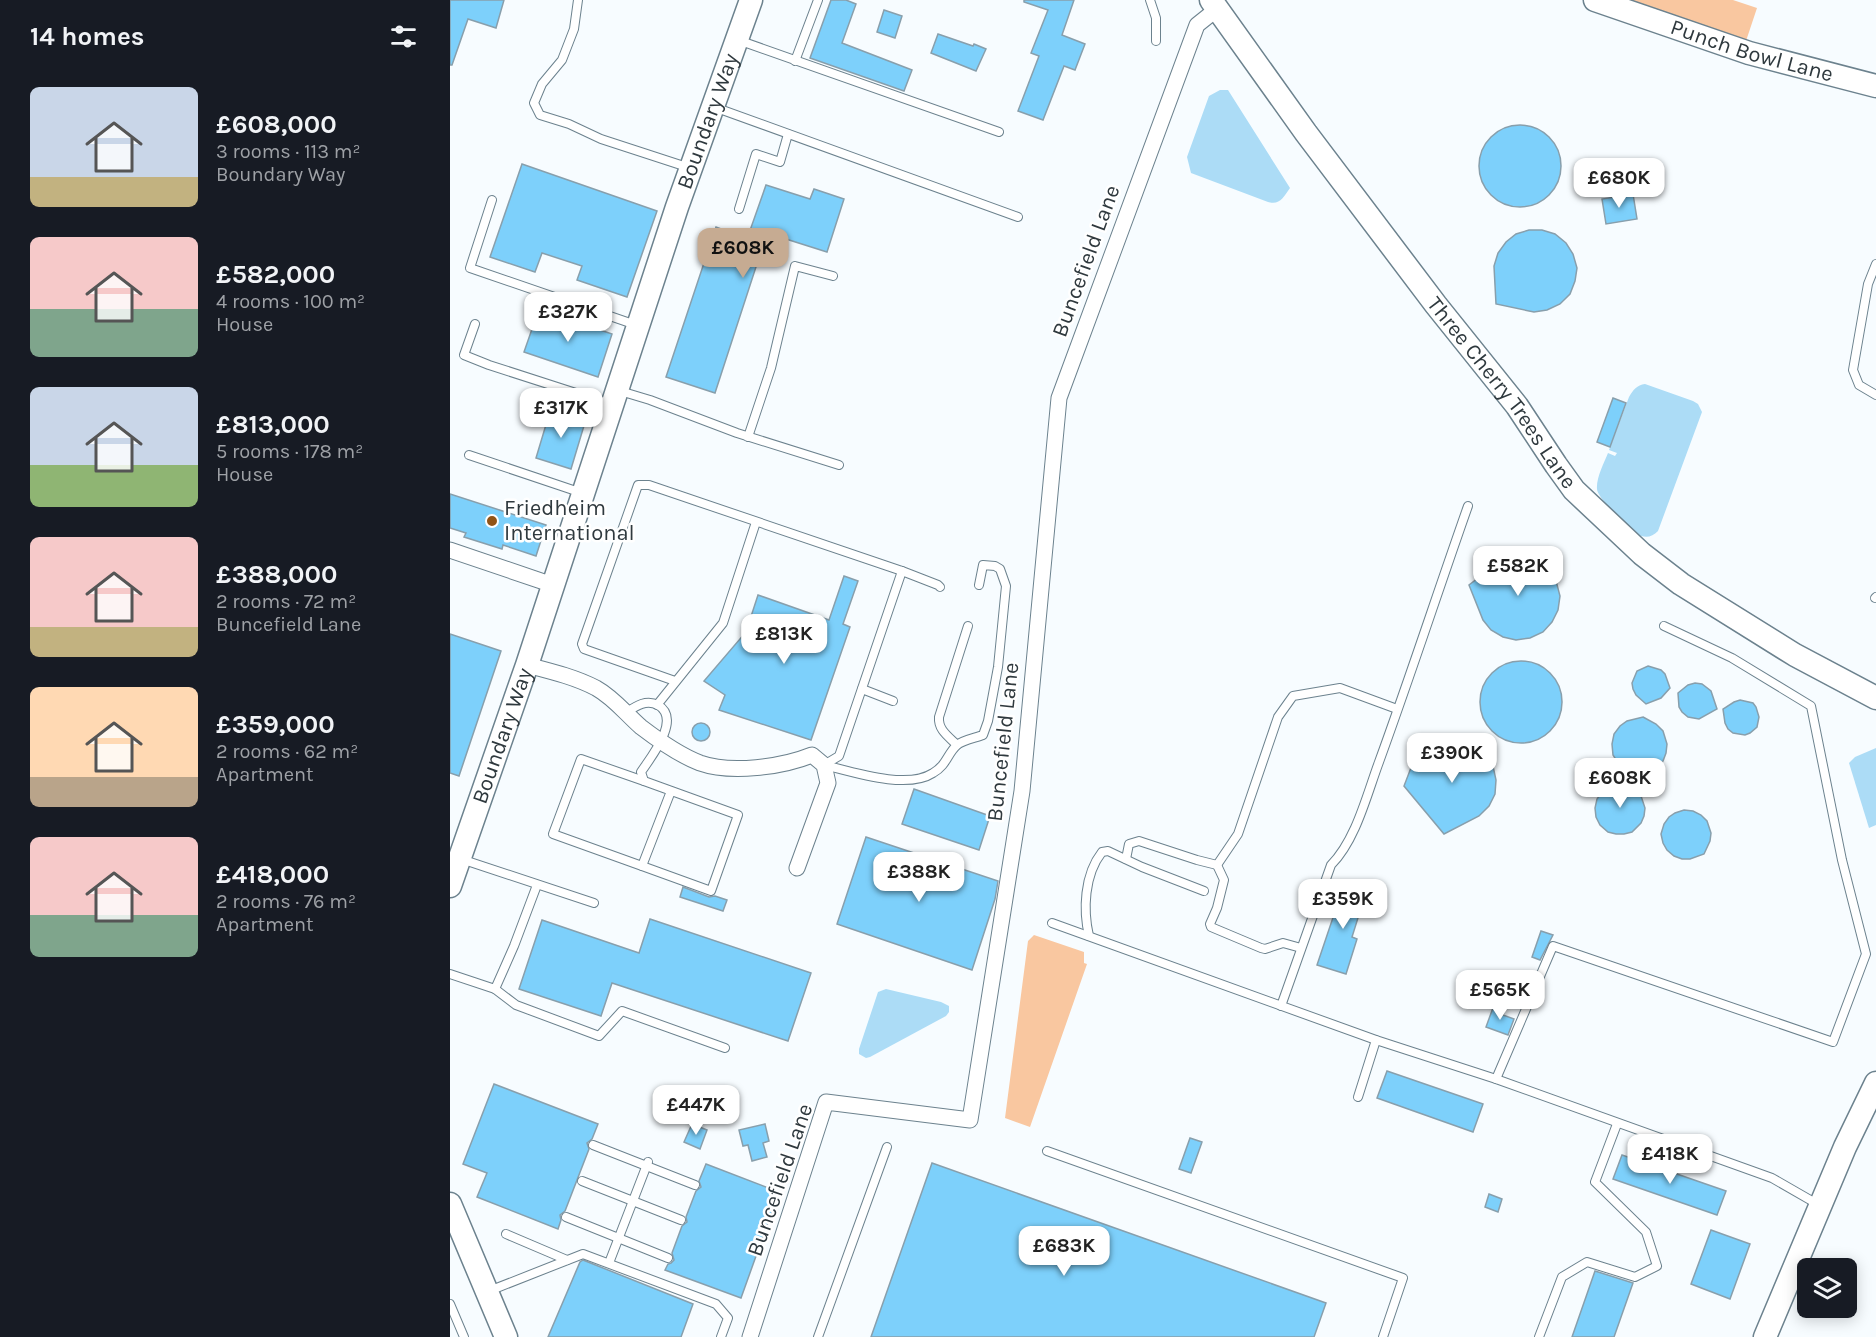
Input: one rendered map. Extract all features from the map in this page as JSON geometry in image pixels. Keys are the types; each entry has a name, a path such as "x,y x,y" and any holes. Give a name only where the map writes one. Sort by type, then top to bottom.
{"street":[{"name":"Boundary Way","path":"450,886 527,665 637,325 751,0"},
{"name":"Punch Bowl Lane","path":"1595,0 1749,53 1876,86"},
{"name":"Three Cherry Trees Lane","path":"1219,3 1335,171 1436,305 1517,406 1574,490 1642,554 1681,584 1795,655 1876,698"},
{"name":"Buncefield Lane","path":"750,1337 826,1102 970,1120 1022,791 1059,398 1197,25 1219,3"},
{"path":"450,550 553,585"},
{"path":"527,665 597,688 660,741 700,763 729,768 756,767 796,761 812,755 824,765 828,783 797,868"},
{"path":"1765,1337 1845,1147 1876,1083"},
{"path":"450,1204 506,1337"}],"lane":[{"path":"578,0 574,29 562,60 542,84 534,103 540,116 569,124 601,139 691,168"},
{"path":"795,61 818,0"},
{"path":"1150,0 1156,18 1156,41"},
{"path":"737,39 999,132"},
{"path":"713,107 1018,217"},
{"path":"739,210 756,154 780,162 788,134"},
{"path":"492,200 470,268 637,325"},
{"path":"1876,264 1868,284 1853,370 1859,386 1876,394"},
{"path":"748,437 771,368 795,266 833,276"},
{"path":"475,324 464,355 489,365 614,397 650,400 748,437 839,465"},
{"path":"469,455 583,493"},
{"path":"675,681 584,649 582,644 638,484 650,485 902,571 940,587"},
{"path":"1281,1006 1331,865 1342,854 1356,824 1468,506"},
{"path":"657,705 723,623 756,522"},
{"path":"824,765 859,774 909,780 931,775 945,764 957,745 983,735 986,731 998,667 1005,585 1000,569 983,565 979,585"},
{"path":"824,765 839,756 902,571"},
{"path":"957,745 941,730 938,723 968,626"},
{"path":"1496,1079 1554,946 1833,1042 1866,954 1842,860 1811,706 1732,658 1664,626"},
{"path":"1217,864 1238,834 1278,717 1293,696 1340,688 1397,709"},
{"path":"862,689 893,701"},
{"path":"627,712 648,702 665,711 668,722 660,741 641,772 644,781"},
{"path":"581,759 644,781 738,815 711,891 553,834 581,759"},
{"path":"642,866 670,791"},
{"path":"1126,859 1129,844 1139,841 1197,860 1217,864"},
{"path":"1089,936 1084,902 1097,859 1102,852 1108,851 1204,891"},
{"path":"459,859 594,903"},
{"path":"1217,864 1224,880 1217,908 1210,924 1212,927 1264,949 1283,942 1301,948"},
{"path":"495,989 537,885"},
{"path":"1052,922 1376,1040 1496,1079 1772,1178 1820,1206"},
{"path":"450,975 495,989 516,1005 599,1036 622,1011 725,1048"},
{"path":"1358,1097 1376,1040"},
{"path":"1539,1337 1562,1277 1587,1262 1635,1277 1657,1266 1646,1232 1595,1182 1617,1124"},
{"path":"594,1145 647,1164 695,1185"},
{"path":"818,1337 887,1147"},
{"path":"1047,1151 1403,1278 1383,1337"},
{"path":"609,1263 647,1164"},
{"path":"582,1181 681,1220"},
{"path":"566,1217 668,1258"},
{"path":"506,1234 567,1260"},
{"path":"487,1291 583,1254 716,1304 728,1318 721,1337"},
{"path":"450,1304 464,1337"}],"shaded area":[{"path":"1619,0 1733,0 1757,8 1746,41"},
{"path":"1034,935 1084,952 1084,963 1087,964 1030,1127 1005,1118 1028,941"}],"water":[{"path":"1220,90 1228,90 1290,188 1278,202 1268,202 1191,173 1187,157 1209,96"},
{"path":"1645,384 1693,401 1698,404 1702,412 1658,531 1646,537 1641,536 1623,522 1603,500 1597,489 1599,475 1608,453 1615,456 1617,453 1609,450 1629,397 1636,388"},
{"path":"1876,748 1876,825 1869,828 1849,763 1855,757"},
{"path":"886,989 941,1002 949,1006 949,1012 946,1016 866,1058 859,1054 859,1049 878,992"}],"building":[{"path":"450,0 504,0 496,28 468,19 452,65 450,65"},
{"path":"831,0 846,0 856,4 842,43 912,70 904,91 810,58"},
{"path":"1024,0 1074,0 1062,35 1085,44 1075,70 1064,66 1043,120 1018,111 1039,56 1031,53 1048,10 1024,2"},
{"path":"884,10 902,16 895,38 877,32"},
{"path":"938,34 986,49 976,71 931,53"},
{"path":"1520,125 1536,128 1549,137 1558,150 1561,166 1558,182 1549,195 1536,204 1520,207 1504,204 1491,195 1482,182 1479,166 1482,150 1491,137 1504,128"},
{"path":"522,164 657,211 627,297 577,280 582,266 542,253 535,272 490,257"},
{"path":"766,185 810,199 814,189 844,199 827,252 767,233 715,393 666,377 716,227 747,239"},
{"path":"1633,194 1637,219 1606,224 1602,199"},
{"path":"1529,230 1542,230 1555,234 1566,243 1573,254 1577,268 1570,294 1560,304 1547,310 1534,312 1496,304 1494,266 1498,253 1516,234"},
{"path":"539,309 612,334 598,377 524,352"},
{"path":"1613,398 1626,403 1610,447 1597,442"},
{"path":"551,408 586,419 571,469 536,458"},
{"name":"Friedheim International","path":"450,494 546,525 536,556 503,545 502,549 464,537 466,533 450,528"},
{"path":"1512,558 1550,558 1560,596 1558,610 1552,622 1543,632 1530,638 1516,640 1503,637 1491,630 1483,620 1469,585 1499,562"},
{"path":"844,576 858,581 843,624 850,627 811,740 719,710 725,695 704,681 746,632 758,595 829,620"},
{"path":"450,634 501,651 459,776 450,773"},
{"path":"1521,661 1537,664 1550,673 1559,686 1562,702 1559,718 1550,731 1537,740 1521,743 1505,740 1492,731 1483,718 1480,702 1483,686 1492,673 1505,664"},
{"path":"1648,666 1661,670 1665,674 1670,688 1661,698 1646,704 1636,695 1632,683 1637,671"},
{"path":"1702,684 1711,691 1717,709 1699,719 1688,717 1679,707 1678,693 1688,685"},
{"path":"1740,700 1753,703 1759,717 1757,727 1745,735 1733,733 1728,729 1723,709"},
{"path":"1643,717 1663,731 1667,744 1666,753 1663,761 1653,770 1644,773 1630,773 1618,763 1613,755 1614,734 1627,721"},
{"path":"697,723 705,723 710,728 708,739 697,741 692,736 692,728"},
{"path":"1448,742 1461,742 1474,746 1493,766 1496,780 1495,794 1489,806 1479,816 1444,834 1404,786 1417,752"},
{"path":"1628,782 1641,796 1645,808 1644,816 1632,832 1616,834 1608,832 1600,825 1596,817 1597,799 1609,787"},
{"path":"914,789 990,816 979,850 902,824"},
{"path":"1684,810 1701,815 1707,821 1711,833 1704,854 1690,859 1674,856 1667,850 1661,834 1669,817"},
{"path":"866,837 998,881 995,899 972,970 837,924"},
{"path":"1345,882 1367,889 1352,937 1357,939 1346,974 1317,965"},
{"path":"683,887 709,897 715,896 727,900 723,911 680,897"},
{"path":"650,919 811,973 788,1041 612,983 601,1016 519,989 542,920 639,953"},
{"path":"1541,931 1553,935 1540,960 1532,957"},
{"path":"1494,1005 1505,1009 1503,1015 1514,1019 1508,1035 1486,1027"},
{"path":"1387,1071 1483,1104 1473,1132 1377,1098"},
{"path":"494,1084 598,1124 592,1139 587,1143 589,1149 565,1211 560,1215 558,1229 477,1197 487,1173 463,1164"},
{"path":"692,1124 707,1130 700,1149 684,1142"},
{"path":"765,1124 769,1141 763,1143 767,1157 752,1161 748,1145 743,1146 739,1130"},
{"path":"1190,1138 1202,1142 1191,1173 1179,1169"},
{"path":"1622,1155 1726,1191 1717,1215 1613,1179"},
{"path":"932,1163 1326,1303 1314,1337 871,1337"},
{"path":"706,1164 779,1192 741,1298 665,1270 674,1260 672,1253 682,1226 687,1222 686,1217 696,1191 701,1187 699,1181"},
{"path":"1489,1194 1502,1199 1498,1212 1485,1207"},
{"path":"1711,1230 1750,1244 1730,1299 1691,1284"},
{"path":"583,1260 693,1304 681,1337 548,1337 580,1262"},
{"path":"1595,1271 1633,1283 1614,1337 1572,1337"}],"place":[{"name":"Friedheim International","path":"492,521"}]}
